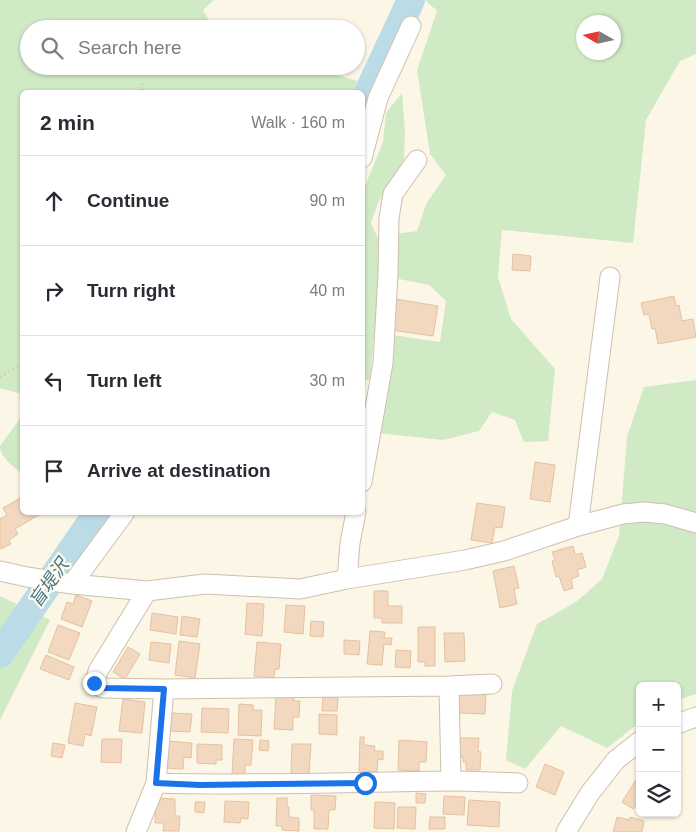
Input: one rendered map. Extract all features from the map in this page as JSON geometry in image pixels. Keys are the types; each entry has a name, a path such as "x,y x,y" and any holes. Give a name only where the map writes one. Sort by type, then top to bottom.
{"street":[{"path":"365,147 378,98 411,26"},
{"path":"365,465 383,363 389,218 393,194 417,160"},
{"path":"578,526 610,277"},
{"path":"0,570 27,577 72,584 147,591 204,584 300,589 347,579 465,560 504,551 578,526 622,514 644,512 665,514 696,523"},
{"path":"72,584 123,515"},
{"path":"347,579 350,543 355,515"},
{"path":"147,591 98,671 94,683 103,688 164,689 492,684"},
{"path":"448,686 451,781"},
{"path":"136,832 156,783 164,689"},
{"path":"681,723 696,717"},
{"path":"566,832 590,793 616,760 636,743"},
{"path":"156,783 200,785 451,781 518,783"}],"path":[{"path":"142,84 142,90"},
{"path":"0,376 20,365"}],"green space":[{"path":"0,0 214,0 203,10 209,20 20,20 20,75 337,75 357,81 354,90 20,90 20,393 0,388"},
{"path":"425,0 696,0 696,54 680,61 646,120 633,243 502,230 498,277 511,319 555,369 548,441 524,442 515,420 492,412 479,431 443,440 378,433 393,335 440,342 446,301 429,285 394,278 395,234 417,231 426,204 446,175 430,154 417,70 437,11"},
{"path":"402,93 405,132 404,160 378,203 371,223 380,243 377,308 370,379 365,381 365,186 383,142 386,113"},
{"path":"696,380 696,694 681,699 681,682 636,682 636,725 607,748 561,726 525,769 506,760 512,691 537,624 576,602 602,579 619,536 627,437 644,387"},
{"path":"20,418 20,472 5,458 0,446"},
{"path":"0,596 50,620 0,720"}],"building":[{"path":"513,254 531,256 530,271 512,270"},
{"path":"674,296 676,306 679,305 682,321 693,319 696,337 658,344 655,328 652,329 649,314 644,315 641,303"},
{"path":"396,299 438,306 433,336 391,330"},
{"path":"535,462 555,465 550,502 530,499"},
{"path":"20,498 20,515 39,515 15,529 18,534 9,540 11,544 1,549 0,519 7,515 3,508"},
{"path":"477,503 505,507 502,528 495,527 492,543 471,540"},
{"path":"573,546 575,555 582,553 586,567 577,570 579,576 571,579 573,588 564,591 559,576 556,577 552,561 555,560 552,552"},
{"path":"514,566 519,588 514,589 517,604 500,608 493,571"},
{"path":"374,591 388,591 388,606 402,606 402,623 382,623 382,618 374,618"},
{"path":"76,595 92,601 82,627 61,619 67,602 73,604"},
{"path":"247,603 264,604 262,636 245,634"},
{"path":"286,605 305,606 303,634 284,632"},
{"path":"152,613 178,617 176,634 150,630"},
{"path":"182,616 200,619 197,637 180,635"},
{"path":"311,621 324,622 323,637 310,636"},
{"path":"58,625 80,633 69,660 48,652"},
{"path":"418,627 435,627 435,666 425,666 425,662 418,662"},
{"path":"370,631 385,632 384,638 392,638 391,645 384,644 382,665 367,664"},
{"path":"444,633 464,633 465,661 445,662"},
{"path":"344,640 360,641 359,655 344,654"},
{"path":"179,641 200,644 195,678 175,675"},
{"path":"151,642 171,644 169,663 149,660"},
{"path":"257,642 281,644 279,669 275,669 274,678 254,676"},
{"path":"128,647 140,654 125,679 113,672"},
{"path":"396,650 411,651 410,668 395,667"},
{"path":"46,655 74,667 69,680 40,669"},
{"path":"459,692 486,693 485,714 458,713"},
{"path":"276,697 294,697 294,701 300,701 299,717 293,717 293,730 274,729"},
{"path":"323,697 338,698 337,711 322,711"},
{"path":"123,699 145,702 142,733 119,731"},
{"path":"75,703 97,707 91,736 85,734 83,746 68,743"},
{"path":"239,704 253,705 253,710 262,710 261,736 238,735"},
{"path":"202,708 229,709 228,733 201,732"},
{"path":"171,713 192,714 190,732 170,731"},
{"path":"319,714 337,715 337,735 319,734"},
{"path":"360,737 364,737 364,745 375,746 374,751 383,751 383,760 378,759 377,772 359,771"},
{"path":"460,738 479,738 478,751 481,752 480,770 466,770 466,762 463,762 463,757 459,757"},
{"path":"102,739 122,739 121,763 101,762"},
{"path":"234,739 253,740 251,765 245,765 245,776 232,775"},
{"path":"260,740 269,741 268,751 259,750"},
{"path":"399,740 427,742 426,762 419,762 419,771 398,770"},
{"path":"167,741 192,743 191,758 184,757 183,769 166,768"},
{"path":"53,743 65,745 62,758 51,756"},
{"path":"197,744 222,745 222,760 216,760 216,764 197,763"},
{"path":"292,744 311,744 309,775 291,774"},
{"path":"545,764 564,772 555,795 536,787"},
{"path":"636,780 636,804 633,809 622,802"},
{"path":"416,793 426,794 425,803 416,803"},
{"path":"311,795 336,796 335,810 329,810 328,829 314,829 314,810 311,810"},
{"path":"444,796 465,797 464,815 443,814"},
{"path":"156,798 175,799 175,816 180,816 179,831 163,831 164,823 155,823"},
{"path":"277,798 287,798 289,817 299,818 299,831 282,830 282,826 276,826"},
{"path":"469,800 500,802 499,827 467,825"},
{"path":"225,801 249,802 248,819 241,818 240,823 224,822"},
{"path":"195,802 205,802 204,813 195,812"},
{"path":"375,802 395,803 394,829 374,828"},
{"path":"398,807 416,807 415,829 397,828"},
{"path":"430,817 445,817 445,829 429,829"},
{"path":"617,817 630,820 630,817 644,821 642,832 613,832"}],"waterway":[{"name":"盲堤沢","path":"365,99 411,0"},
{"name":"盲堤沢","path":"0,654 96,515"}],"route":[{"path":"94,683 103,688 164,689 156,783 200,785 365,783"}]}
